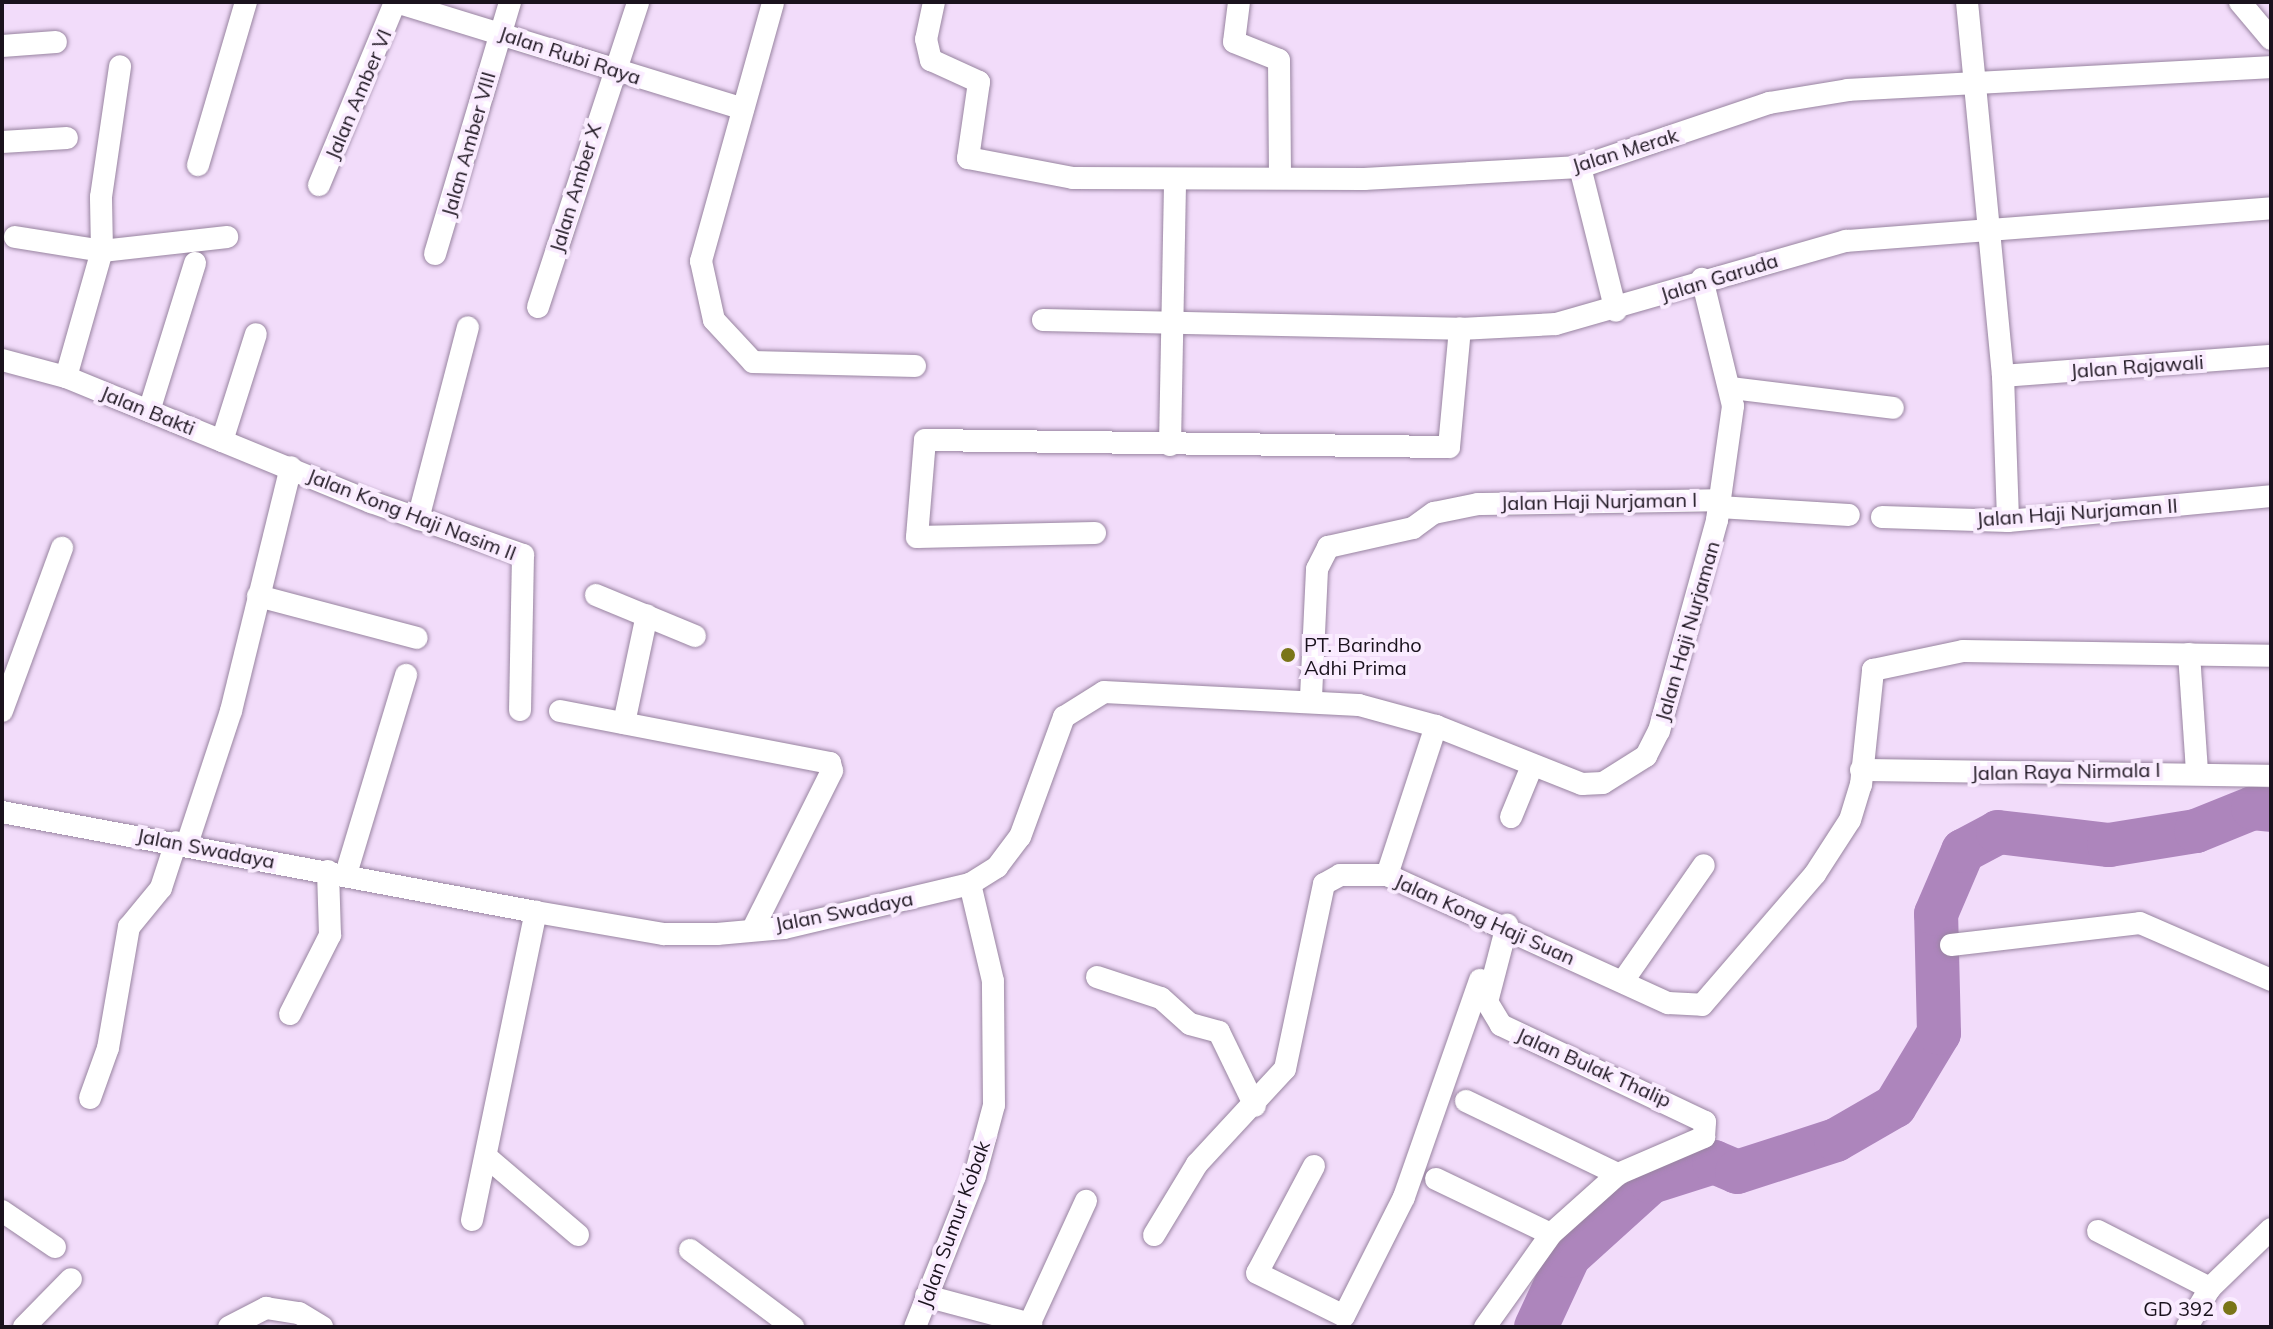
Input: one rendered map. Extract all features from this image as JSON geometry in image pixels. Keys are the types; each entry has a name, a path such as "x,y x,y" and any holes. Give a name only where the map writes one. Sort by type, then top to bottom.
{"street":[{"path":"198,165 246,2"},
{"name":"Jalan Rubi Raya","path":"396,2 743,109"},
{"name":"Jalan Amber VI","path":"319,185 396,2"},
{"name":"Jalan Amber VIII","path":"435,254 510,2"},
{"name":"Jalan Amber X","path":"538,307 611,69 638,2"},
{"name":"Jalan Merak","path":"934,2 926,39 931,60 979,82 968,158 974,164 1073,178 1175,180 1280,175 1364,179 1580,167 1769,103 1848,90 1978,87 2271,67"},
{"path":"1239,2 1234,42 1279,60 1280,175"},
{"path":"1967,2 1978,87 1987,233 2003,376 2008,521"},
{"path":"2240,2 2271,39"},
{"path":"773,3 701,261 724,337 753,362 915,366"},
{"path":"2,46 56,42"},
{"path":"66,377 102,251 101,197 120,66"},
{"path":"2,142 67,138"},
{"path":"1580,167 1616,311"},
{"path":"1170,445 1168,318 1175,180"},
{"name":"Jalan Garuda","path":"1043,320 1168,318 1460,329 1616,311 1702,279 1846,241 1987,233 2271,208"},
{"path":"15,237 102,251 227,237"},
{"path":"149,411 195,263"},
{"name":"Jalan Haji Nurjaman","path":"1436,726 1532,766 1594,785 1646,756 1675,686 1720,504 1731,388 1702,279"},
{"path":"418,519 468,327"},
{"path":"1095,533 917,537 925,440 1449,447 1460,329"},
{"path":"222,441 256,334"},
{"name":"Jalan Rajawali","path":"2003,376 2271,356"},
{"name":"Jalan Bakti","path":"2,360 66,377 291,467"},
{"path":"1731,388 1893,408"},
{"path":"90,1098 108,1048 129,927 161,888 181,843 258,596 291,467"},
{"name":"Jalan Kong Haji Nasim II","path":"291,467 527,561 520,710"},
{"name":"Jalan Haji Nurjaman II","path":"1882,517 2008,521 2271,496"},
{"name":"Jalan Haji Nurjaman I","path":"1311,697 1317,569 1328,547 1413,528 1434,513 1478,504 1720,504"},
{"path":"1720,504 1849,515"},
{"path":"2,711 62,548"},
{"path":"596,595 695,636"},
{"path":"258,596 417,638"},
{"path":"624,723 647,615"},
{"path":"1861,770 1873,670 1963,651 2271,656"},
{"path":"2189,654 2197,771"},
{"path":"290,1014 330,935 337,872 406,675"},
{"name":"Jalan Swadaya","path":"2,812 664,934 754,927 784,928 970,884 997,867 1020,837 1053,738 1079,702 1119,689 1311,697 1436,726"},
{"path":"560,711 832,766 754,927"},
{"name":"Jalan Kong Haji Suan","path":"1436,726 1387,875 1500,922 1683,1006 1714,996 1815,874 1850,820 1861,770"},
{"path":"1511,817 1532,766"},
{"name":"Jalan Raya Nirmala I","path":"1861,770 2197,771 2271,776"},
{"path":"1623,981 1704,865"},
{"path":"1154,1235 1197,1164 1255,1106 1291,1053 1324,884 1340,875 1387,875"},
{"name":"Jalan Sumur Kobak","path":"915,1327 975,1176 994,1105 993,981 970,884"},
{"path":"472,1220 489,1159 536,912"},
{"path":"1314,1166 1257,1273 1344,1316 1404,1197 1453,1070 1500,922"},
{"name":"Jalan Bulak Thalip","path":"1500,922 1487,1002 1501,1025 1696,1112 1705,1122 1704,1137 1618,1174"},
{"path":"1951,945 2140,923 2271,980"},
{"path":"1097,977 1161,998 1192,1025 1219,1032 1255,1106"},
{"path":"1466,1101 1618,1174 1551,1234 1485,1327"},
{"path":"489,1159 578,1235"},
{"path":"1436,1179 1551,1234"},
{"path":"926,1296 1030,1326 1086,1201"},
{"path":"2,1211 55,1247"},
{"path":"2187,1327 2210,1288 2271,1229"},
{"path":"2098,1231 2210,1288"},
{"path":"690,1250 793,1327"},
{"path":"24,1327 71,1279"},
{"path":"229,1327 266,1308 299,1313 322,1327"}],"waterway":[{"path":"1536,1327 1569,1256 1651,1182 1714,1162 1737,1172 1836,1140 1895,1106 1939,1033 1936,914 1963,851 1998,832 2109,845 2196,831 2253,808 2271,810"}],"place":[{"name":"PT. Barindho Adhi Prima","path":"1288,655"},
{"name":"GD 392","path":"2230,1308"}]}
